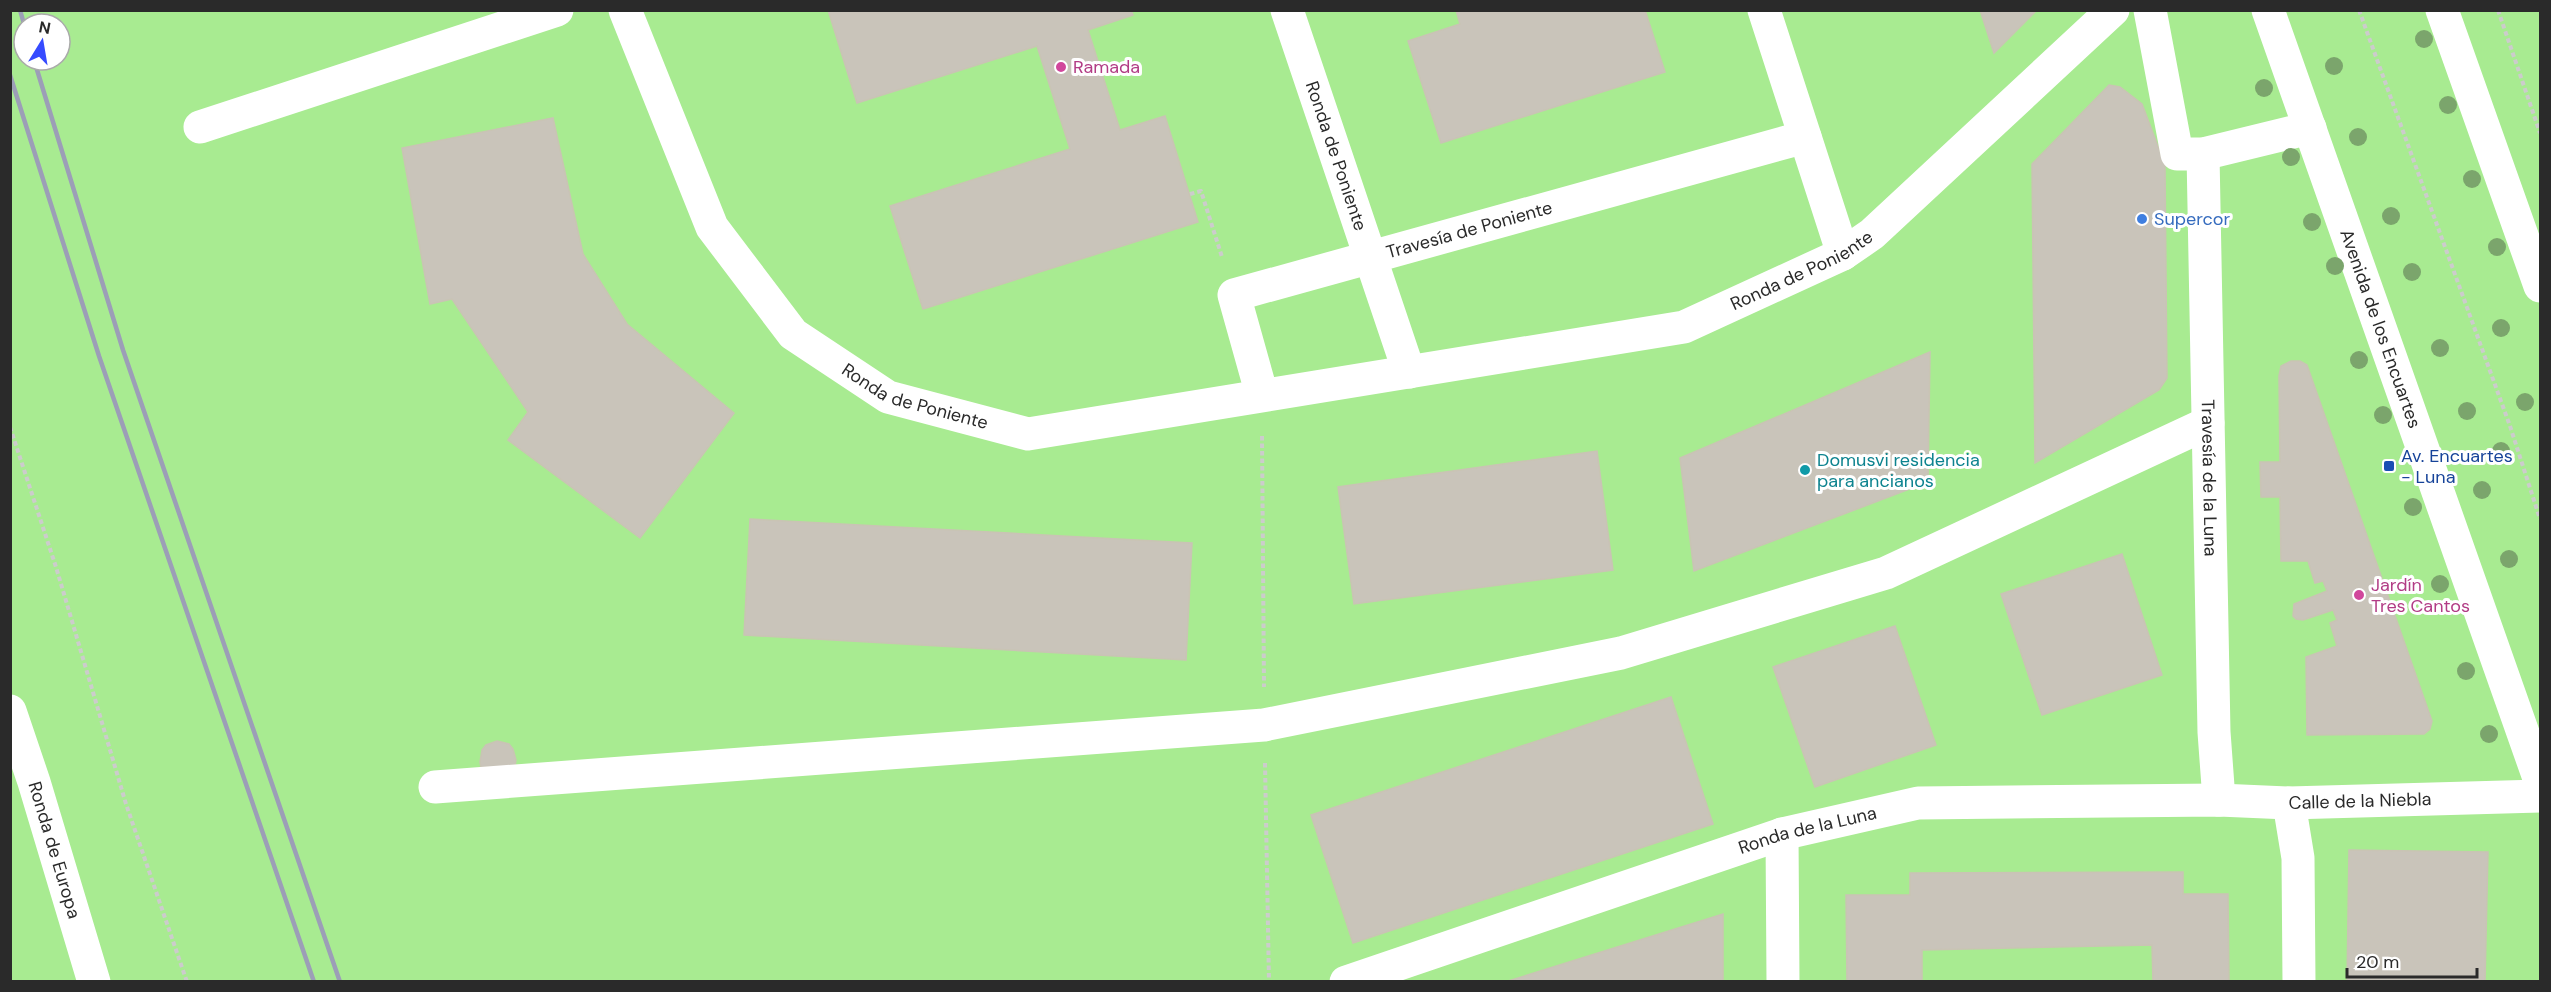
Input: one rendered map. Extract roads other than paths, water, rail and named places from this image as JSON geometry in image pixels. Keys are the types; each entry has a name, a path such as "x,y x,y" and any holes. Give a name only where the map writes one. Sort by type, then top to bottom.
{"street":[{"path":"200,127 557,10"},
{"name":"Ronda de Poniente","path":"625,10 712,227 793,334 888,397 1028,434 1684,327 1843,254 1872,234 2113,10"},
{"name":"Ronda de Poniente","path":"1287,10 1408,372"},
{"path":"1764,10 1843,254"},
{"path":"2150,10 2177,154 2203,154 2310,128"},
{"name":"Avenida de los Encuartes","path":"2268,10 2541,780"},
{"path":"2442,10 2541,286"},
{"name":"Travesía de Poniente","path":"1262,396 1234,295 1806,137"},
{"name":"Travesía de la Luna","path":"2203,154 2214,732 2219,800"},
{"path":"435,787 1264,726 1610,655 1886,573 2208,423"},
{"name":"Ronda de Europa","path":"11,716 94,981"},
{"name":"Calle de la Niebla","path":"2299,981 2298,858 2289,803 2541,796"},
{"name":"Ronda de la Luna","path":"1346,981 1782,834 1918,803 2219,800 2289,803"},
{"path":"1782,834 1783,981"}],"railway":[{"path":"38,72 123,350 340,982"},
{"path":"10,75 99,356 314,982"}],"place":[{"name":"Ramada","path":"1061,67"},
{"name":"Supercor","path":"2142,219"},
{"name":"Av. Encuartes - Luna","path":"2389,466"},
{"name":"Domusvi residencia para ancianos","path":"1805,470"},
{"name":"Jardín Tres Cantos","path":"2359,595"}]}
